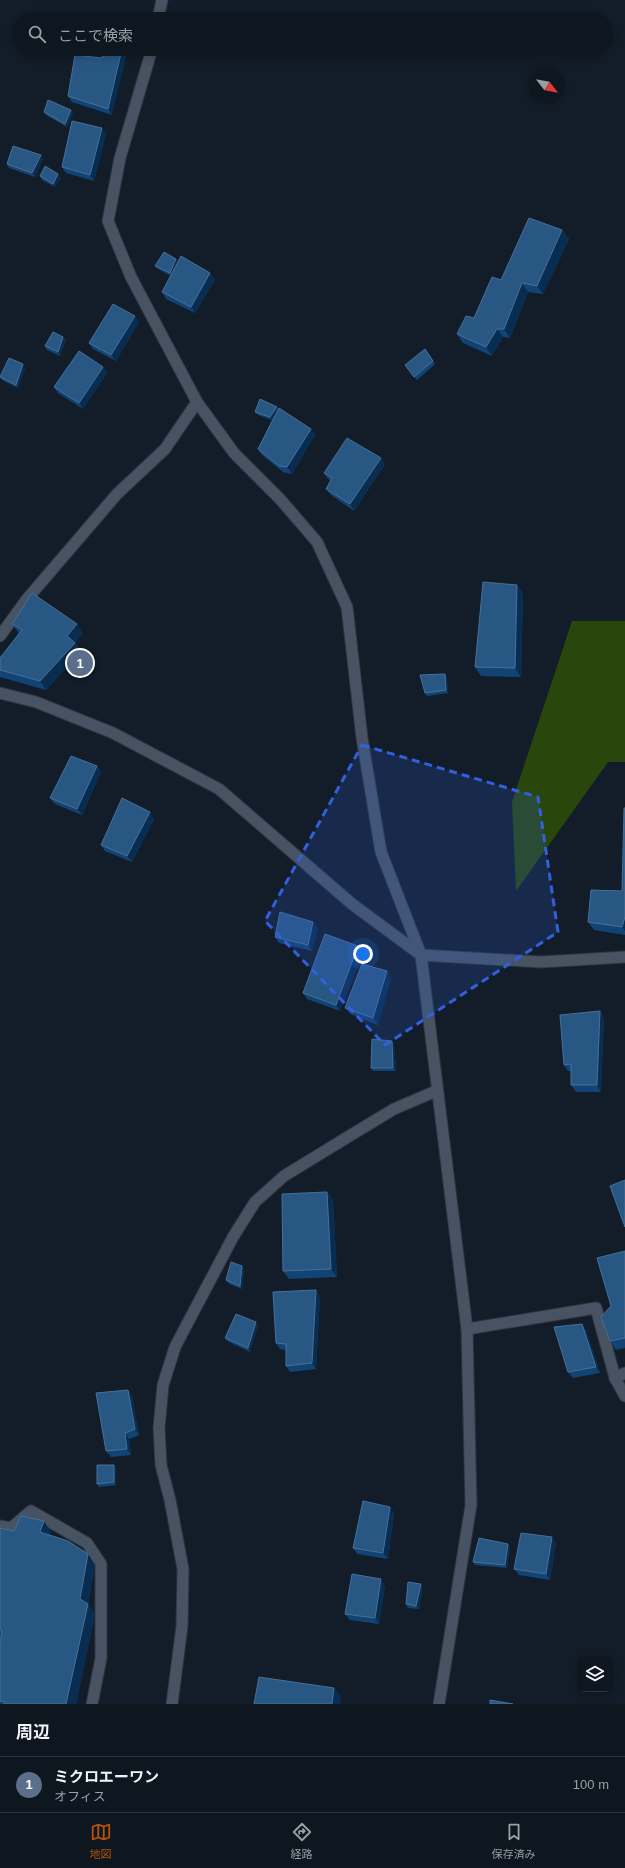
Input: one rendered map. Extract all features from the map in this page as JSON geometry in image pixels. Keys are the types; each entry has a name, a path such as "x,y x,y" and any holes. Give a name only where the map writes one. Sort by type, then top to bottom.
{"street":[{"path":"159,12 162,0"},
{"path":"150,56 120,158 108,221 131,277 197,402 234,453 280,499 317,542 347,607 362,738 381,852 421,955 436,1091 467,1329 471,1505 438,1704"},
{"path":"0,636 27,599 117,494 164,449 197,402"},
{"path":"0,693 36,702 113,733 219,789 352,904 421,955 541,962 625,957"},
{"path":"172,1704 182,1626 183,1569 170,1500 161,1465 160,1428 162,1385 175,1347 233,1237 255,1202 284,1176 350,1135 394,1109 436,1091"},
{"path":"467,1329 596,1308 620,1376 625,1396"},
{"path":"0,1526 11,1528 31,1511 87,1543 101,1564 102,1658 92,1704"}],"highlighted area":[{"path":"362,745 538,797 558,932 385,1045 265,921"}],"green space":[{"path":"572,621 625,621 625,762 608,762 516,891 512,802"}],"building":[{"path":"75,56 102,58 102,56 120,56 108,109 68,96"},
{"path":"48,100 71,110 65,124 44,112"},
{"path":"72,121 102,128 90,175 62,167"},
{"path":"13,146 41,155 32,173 7,164"},
{"path":"45,166 58,174 53,184 40,176"},
{"path":"529,218 562,230 537,286 522,283 504,329 497,329 486,347 457,334 466,316 474,318 492,277 501,280"},
{"path":"164,252 176,259 170,273 155,266"},
{"path":"181,256 210,273 191,307 162,292"},
{"path":"113,304 135,316 111,355 89,343"},
{"path":"53,332 63,337 58,352 45,346"},
{"path":"425,349 433,361 414,377 405,365"},
{"path":"79,351 103,367 79,403 54,387"},
{"path":"9,358 23,364 16,385 0,377"},
{"path":"260,399 277,407 270,417 255,412"},
{"path":"279,408 311,429 287,467 279,466 258,449"},
{"path":"347,438 381,458 350,504 326,489 332,478 324,473"},
{"path":"483,582 517,585 515,668 475,667"},
{"path":"32,593 77,624 67,636 75,643 40,681 0,670 0,658 22,630 12,624"},
{"path":"445,674 446,690 425,693 420,675"},
{"path":"71,756 97,766 77,809 50,798"},
{"path":"122,798 150,812 127,856 101,845"},
{"path":"624,808 625,917 622,927 588,922 591,890 622,891"},
{"path":"280,912 313,922 308,945 275,937"},
{"path":"325,934 358,946 336,1005 303,993"},
{"path":"362,964 387,971 373,1018 345,1008"},
{"path":"600,1011 597,1085 571,1085 571,1064 564,1065 560,1015"},
{"path":"372,1039 392,1041 393,1068 371,1068"},
{"path":"625,1180 625,1227 610,1186"},
{"path":"327,1192 331,1269 283,1271 282,1194"},
{"path":"625,1251 625,1338 610,1341 601,1317 611,1306 597,1258"},
{"path":"231,1262 242,1266 240,1286 226,1280"},
{"path":"316,1290 312,1363 286,1366 286,1344 276,1343 273,1292"},
{"path":"236,1314 256,1322 248,1348 225,1338"},
{"path":"582,1324 596,1367 568,1372 554,1327"},
{"path":"128,1390 135,1429 125,1433 127,1449 106,1451 96,1393"},
{"path":"97,1465 114,1465 114,1482 97,1484"},
{"path":"363,1501 390,1507 383,1553 353,1548"},
{"path":"21,1516 44,1521 40,1532 68,1541 88,1554 80,1599 88,1604 66,1704 4,1704 5,1702 0,1701 0,1643 2,1631 0,1630 0,1528 14,1531"},
{"path":"521,1533 552,1537 546,1574 514,1569"},
{"path":"479,1538 508,1544 505,1565 473,1562"},
{"path":"352,1574 381,1579 375,1618 345,1614"},
{"path":"408,1582 421,1584 416,1606 406,1604"},
{"path":"259,1677 334,1688 332,1704 254,1704"},
{"path":"490,1700 513,1704 490,1704"}],"place":[{"name":"ミクロエーワン","path":"80,663"}]}
